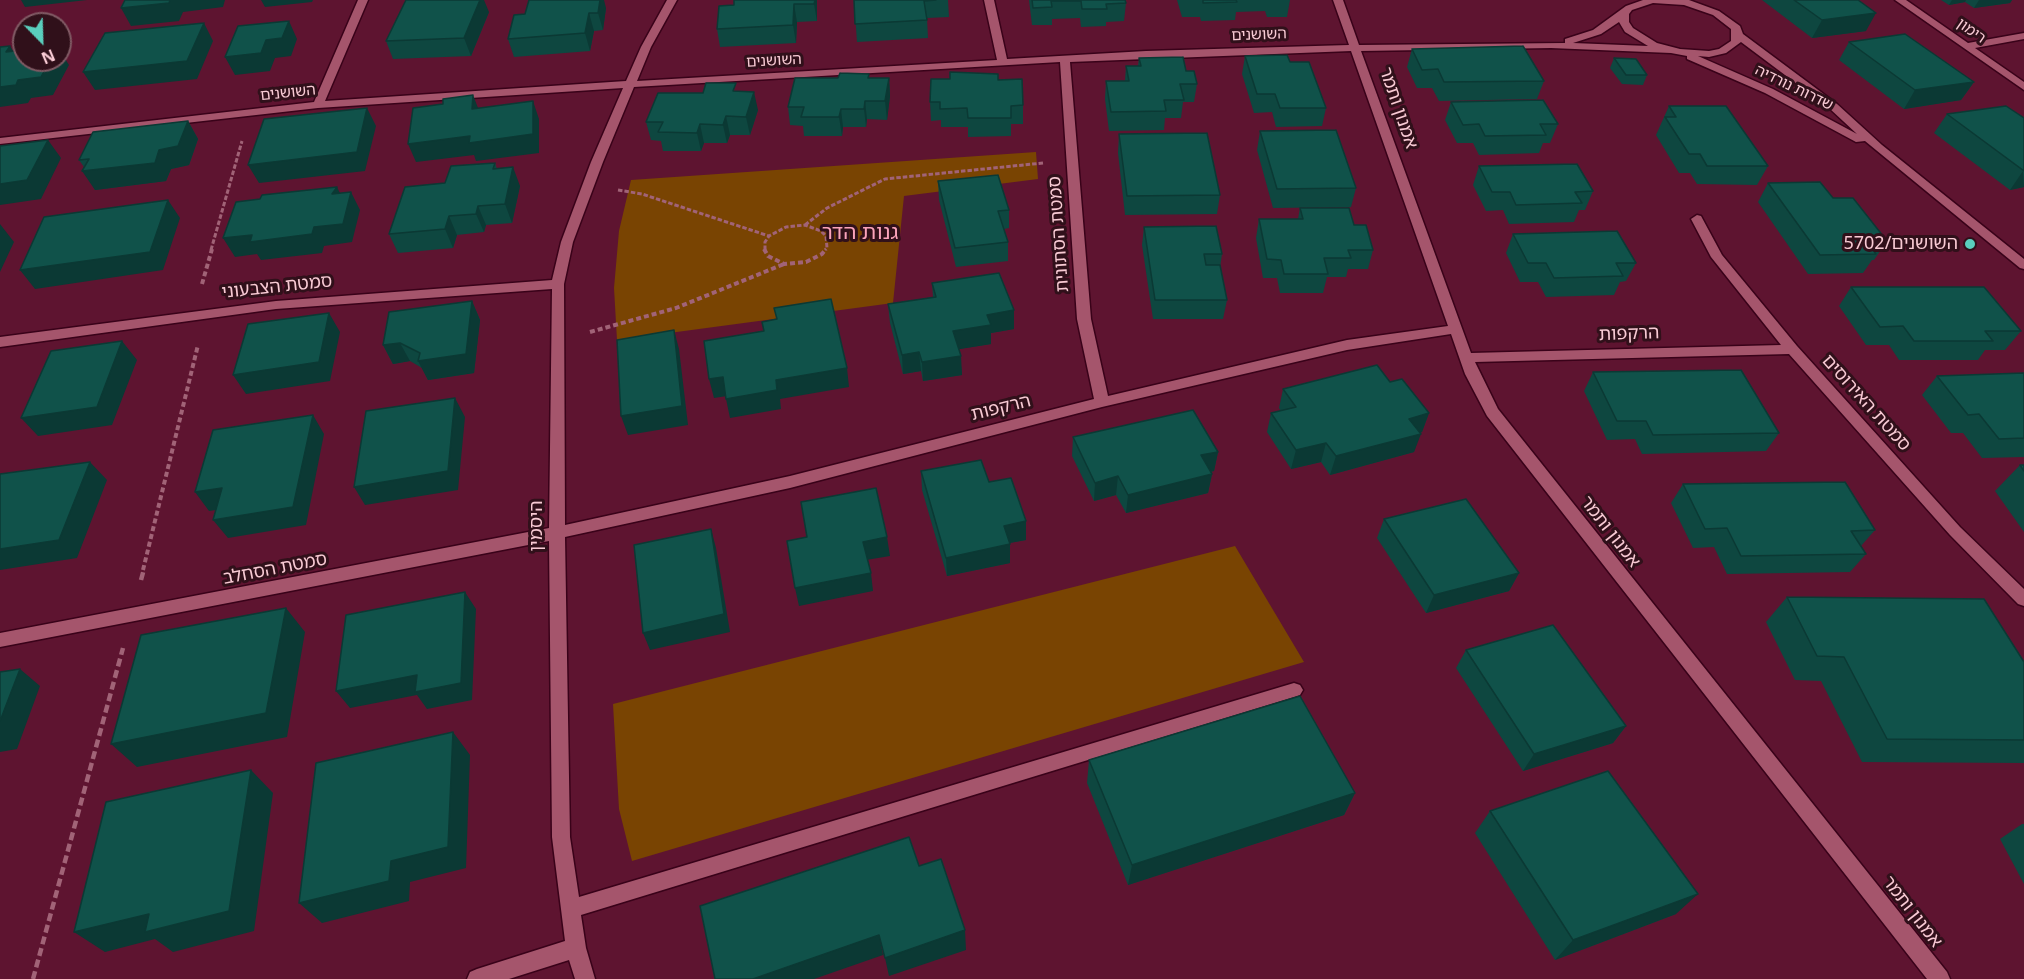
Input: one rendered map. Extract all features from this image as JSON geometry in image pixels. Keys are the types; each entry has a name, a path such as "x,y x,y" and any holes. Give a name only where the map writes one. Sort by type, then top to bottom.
{"street":[{"path":"318,105 363,0"},
{"name":"היסמין","path":"585,979 576,948 561,837 556,533 558,284 567,242 587,189 646,47 672,0"},
{"path":"989,0 1003,64"},
{"name":"אמנון ותמר","path":"1338,0 1466,358 1492,412 1940,979"},
{"name":"השושנים","path":"1551,45 1597,32 1628,7 1652,0 1685,2 1702,7"},
{"path":"1689,0 1702,7"},
{"name":"רימון","path":"1900,0 2024,87"},
{"path":"1628,7 1624,22 1629,30 1639,38 1675,51"},
{"name":"שדרות נורדיה","path":"1702,7 1727,20 1736,28 1738,35 1833,106 1892,158 2024,265"},
{"name":"השושנים","path":"0,141 318,105 632,84 1224,51 1551,45 1709,54 1722,51 1736,42 1738,35"},
{"path":"1967,46 2024,36"},
{"name":"שדרות נורדיה","path":"1675,51 1802,107 1892,158"},
{"name":"סמטת הסתונית","path":"1065,61 1084,319 1102,402"},
{"name":"סמטת האירוסים","path":"1698,219 1717,257 1792,349 1955,531 2024,599"},
{"name":"סמטת הצבעוני","path":"0,342 194,314 299,303 502,290 558,284"},
{"name":"הרקפות","path":"556,533 790,482 1102,402 1347,345 1456,329"},
{"name":"הרקפות","path":"1466,358 1792,349"},
{"name":"סמטת הסחלב","path":"0,640 556,533"},
{"path":"570,909 1294,690"},
{"path":"477,979 576,948"}],"path":[{"path":"194,314 250,112"},
{"path":"805,225 827,208 885,179 1072,160"},
{"path":"587,189 642,194 769,236"},
{"path":"557,339 614,327 676,308 784,264 815,259 827,248 826,236 821,231 805,225 786,227 769,236 764,249 768,256 784,264"}],"shaded area":[{"path":"1036,152 1038,179 904,196 893,303 617,340 614,288 619,231 631,180"},
{"path":"1235,546 1304,662 632,861 619,809 613,704"}],"building":[{"path":"125,0 170,0 169,3 121,8"},
{"path":"406,0 480,0 464,38 386,41"},
{"path":"529,0 600,0 598,13 589,13 585,33 508,39 514,15 525,14"},
{"path":"734,0 815,0 814,4 794,4 793,25 717,29 719,6 734,5"},
{"path":"854,0 936,0 924,1 927,20 855,24"},
{"path":"1032,0 1125,0 1126,3 1106,4 1107,9 1082,9 1081,1 1051,1 1052,7 1033,8"},
{"path":"1203,0 1236,0 1237,2 1203,3"},
{"path":"1794,0 1858,0 1876,13 1822,20"},
{"path":"289,21 282,38 266,40 261,53 225,57 238,26"},
{"path":"204,23 187,61 83,72 105,33"},
{"path":"1905,34 1974,82 1915,90 1849,42"},
{"path":"10,46 6,52 12,51 12,72 44,72 41,77 18,80 16,85 0,87 0,47"},
{"path":"1523,46 1544,81 1444,82 1438,69 1422,70 1412,49"},
{"path":"1287,55 1290,62 1309,62 1326,108 1280,108 1275,94 1257,94 1245,56"},
{"path":"1183,57 1186,71 1194,71 1197,84 1180,84 1184,100 1164,100 1166,111 1111,112 1106,81 1129,81 1126,66 1141,66 1139,58"},
{"path":"1614,58 1636,59 1647,75 1626,75"},
{"path":"950,72 998,74 998,80 1022,79 1023,105 1011,106 1011,118 968,118 967,108 940,109 940,102 930,102 931,79 950,79"},
{"path":"840,73 869,74 868,78 889,78 885,101 865,101 864,109 841,109 839,117 801,117 804,107 788,107 795,78 838,78"},
{"path":"706,83 736,83 733,91 754,92 746,117 726,116 723,125 700,124 697,133 658,132 663,122 646,122 658,93 703,93"},
{"path":"473,95 472,109 533,101 533,134 469,143 470,136 408,144 413,108 443,104 443,99"},
{"path":"1543,100 1558,124 1540,124 1546,135 1485,136 1479,124 1463,125 1451,102"},
{"path":"1669,106 1726,106 1768,166 1707,166 1700,154 1689,154 1665,117 1676,117"},
{"path":"2006,106 2024,118 2024,171 1947,114"},
{"path":"367,108 357,152 248,165 264,119"},
{"path":"188,121 178,146 159,150 155,163 82,171 89,159 79,160 93,132"},
{"path":"1336,130 1356,188 1277,189 1260,131"},
{"path":"1207,133 1220,195 1127,196 1119,134"},
{"path":"48,140 27,180 0,184 0,146"},
{"path":"495,163 493,169 513,167 505,204 478,206 476,214 449,216 445,229 389,234 405,187 445,183 451,166"},
{"path":"1577,164 1593,191 1575,192 1582,203 1516,205 1510,192 1492,192 1479,166"},
{"path":"998,175 1009,210 998,211 1008,242 955,248 938,181"},
{"path":"1820,182 1833,198 1853,198 1887,241 1866,241 1876,254 1820,255 1768,183"},
{"path":"337,187 332,194 351,192 343,224 314,227 312,234 250,242 252,235 223,238 236,202 260,199 262,195"},
{"path":"168,200 150,252 20,270 44,217"},
{"path":"1300,208 1349,208 1354,225 1366,225 1373,250 1348,250 1351,258 1324,258 1328,274 1284,274 1281,260 1267,259 1259,219 1303,219"},
{"path":"1216,226 1222,254 1204,254 1206,265 1220,265 1227,300 1155,300 1144,227"},
{"path":"1617,231 1636,263 1616,263 1623,276 1554,278 1546,263 1528,263 1513,234"},
{"path":"999,273 1014,310 987,315 991,325 953,331 961,356 922,362 919,352 902,355 888,304 936,297 932,283"},
{"path":"1851,287 1984,287 2021,331 1985,331 1993,341 1914,341 1903,326 1880,327"},
{"path":"831,299 847,368 776,380 777,390 726,399 723,377 709,379 704,341 764,331 762,322 777,319 774,308"},
{"path":"472,301 466,354 418,361 420,353 400,343 383,345 389,312"},
{"path":"329,313 319,362 233,375 248,324"},
{"path":"674,330 682,406 621,416 617,340"},
{"path":"122,341 97,407 21,418 51,351"},
{"path":"1377,365 1390,382 1402,379 1429,413 1409,419 1421,434 1336,456 1326,443 1296,450 1271,413 1296,407 1283,389"},
{"path":"1741,370 1779,433 1653,435 1646,421 1617,421 1593,372"},
{"path":"2024,373 2024,438 1999,439 1979,414 1968,415 1937,376"},
{"path":"455,398 448,471 354,487 366,411"},
{"path":"1193,410 1218,452 1201,455 1212,474 1128,495 1118,476 1095,483 1073,437"},
{"path":"313,415 293,507 213,520 222,488 195,492 213,430"},
{"path":"981,460 989,482 1011,478 1026,521 1004,526 1010,544 946,558 921,471"},
{"path":"90,462 59,540 0,549 0,474"},
{"path":"1845,482 1875,530 1851,531 1866,554 1741,556 1727,528 1705,529 1683,484"},
{"path":"876,488 887,537 863,542 871,573 795,588 787,541 807,537 801,502"},
{"path":"1466,499 1519,573 1434,595 1384,519"},
{"path":"711,529 724,614 643,633 634,545"},
{"path":"465,592 461,683 415,692 417,675 336,691 346,615"},
{"path":"1787,597 1984,599 2024,662 2024,740 1887,739 1844,657 1817,656"},
{"path":"286,608 266,713 111,744 141,635"},
{"path":"1553,625 1626,726 1534,754 1466,650"},
{"path":"20,669 0,721 0,672"},
{"path":"1300,696 1355,793 1132,865 1089,760"},
{"path":"453,732 448,847 391,861 389,881 299,903 316,763"},
{"path":"251,770 229,911 145,932 149,914 74,932 106,802"},
{"path":"1608,771 1698,894 1573,940 1490,811"},
{"path":"909,837 919,866 941,859 965,930 885,958 879,935 753,979 715,979 700,906"}],"place":[{"name":"5702/השושנים","path":"1970,244"}],"district":[{"name":"גנות הדר","path":"860,233"}]}
